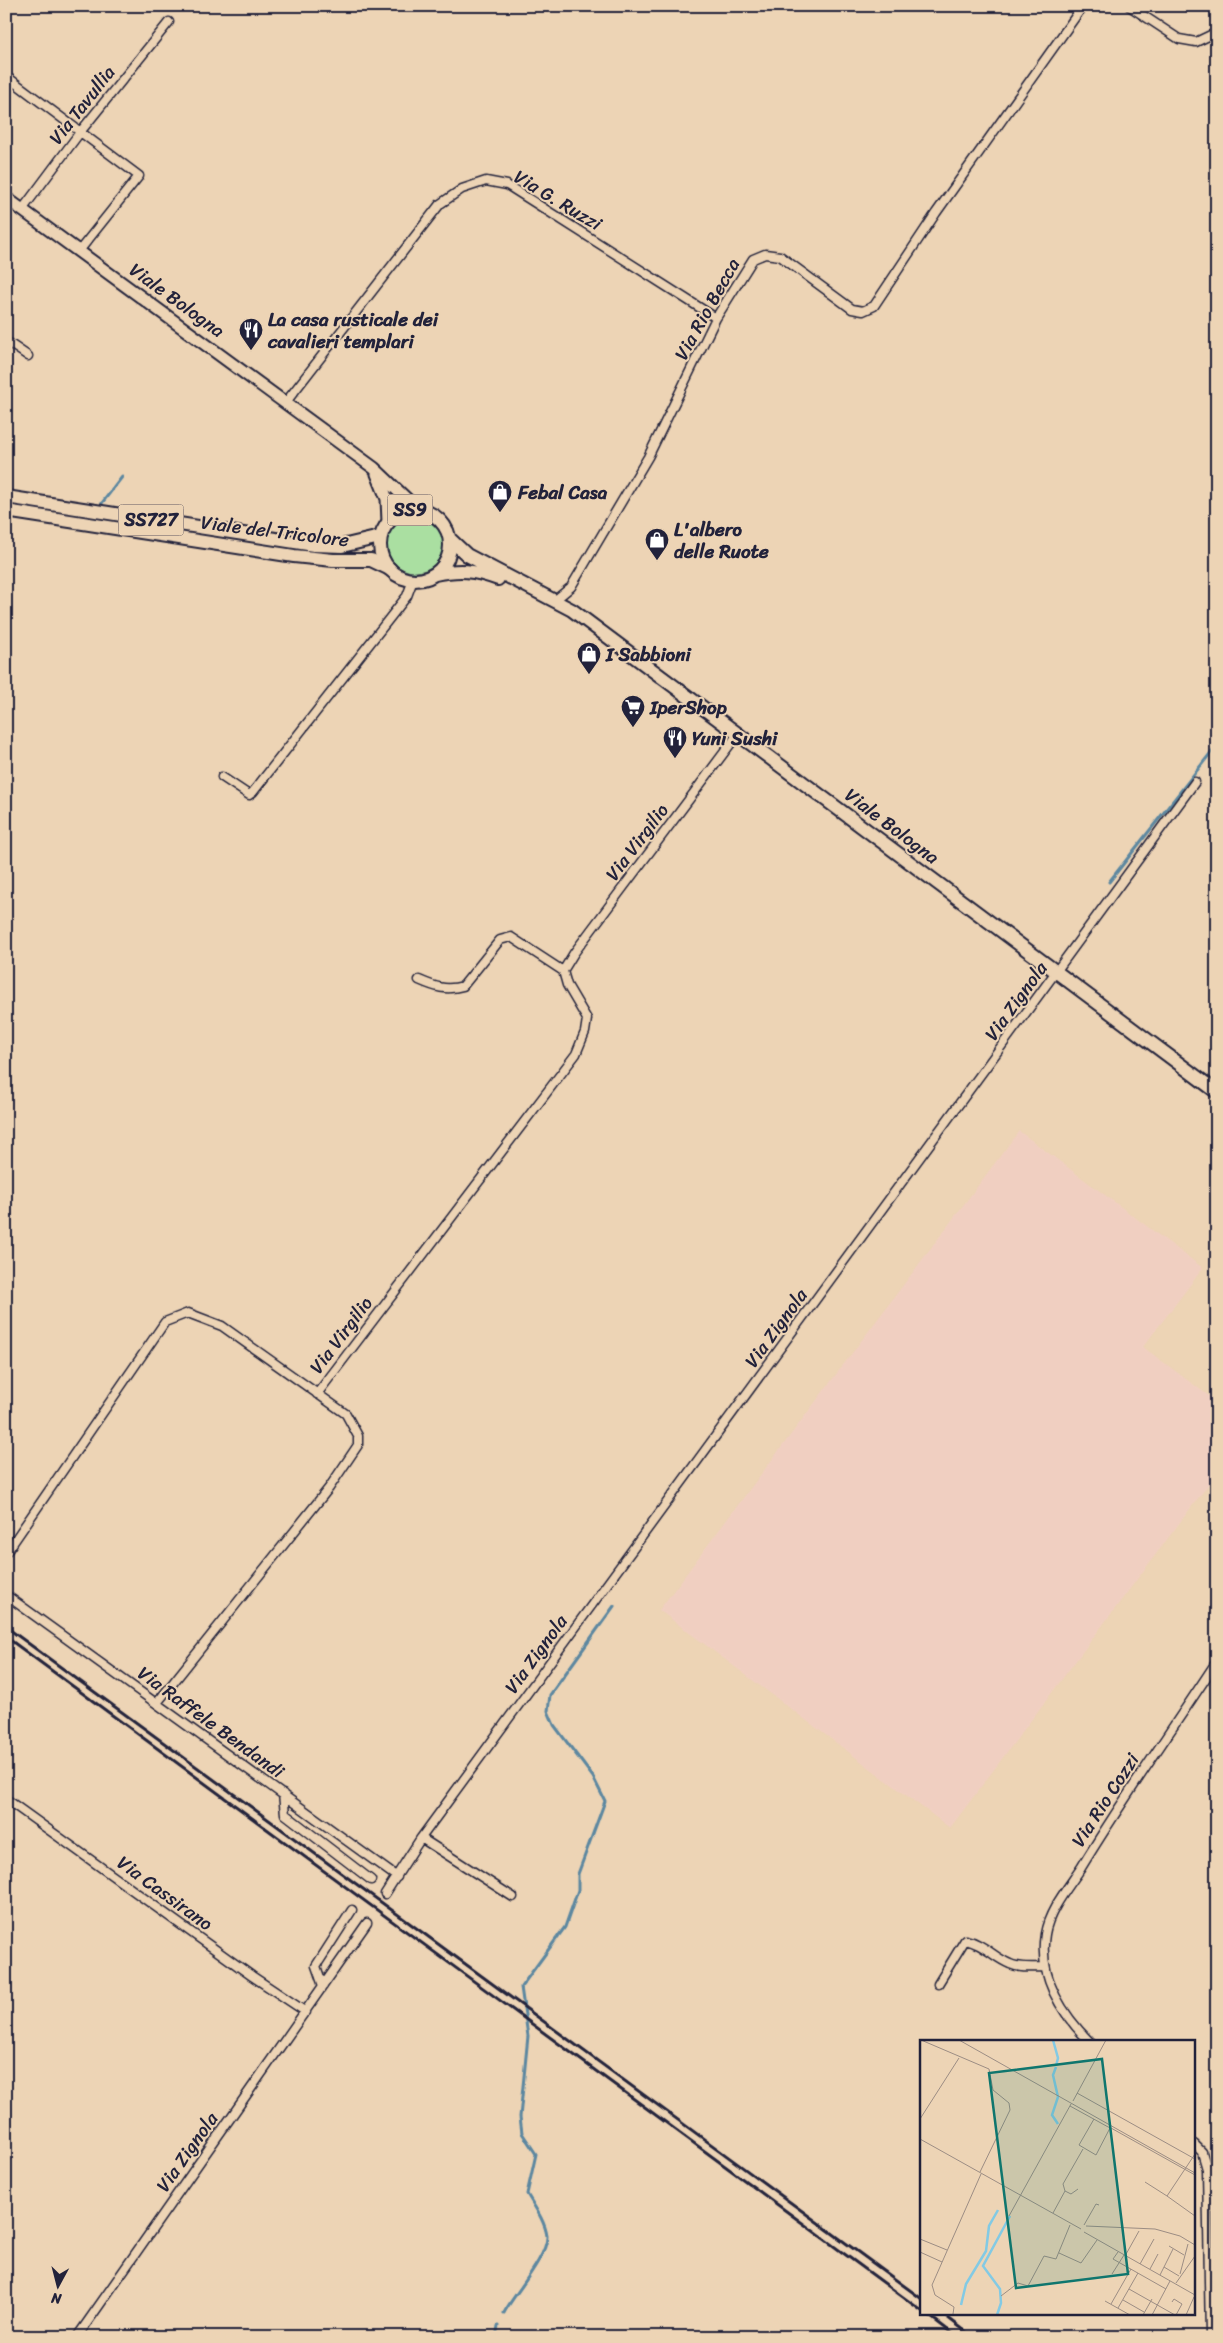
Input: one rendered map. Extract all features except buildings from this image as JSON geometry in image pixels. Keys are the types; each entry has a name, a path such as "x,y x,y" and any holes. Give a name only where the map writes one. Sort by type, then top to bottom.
{"main road":[{"name":"Viale Bologna","path":"6,198 374,468 417,509"},
{"name":"Viale Bologna","path":"374,468 387,499 388,522"},
{"name":"Viale del Tricolore","path":"6,497 314,545 342,546 380,537"},
{"name":"SS9","path":"390,569 381,554 380,537 388,522 396,515 406,510 417,509 425,510 439,518 448,531 450,547 446,562 435,574"},
{"name":"Viale del Tricolore","path":"6,511 294,556 333,560 370,560 390,569"},
{"path":"450,539 467,556 548,598"},
{"path":"390,569 404,578 413,580 458,569 480,572 548,598"},
{"name":"Viale Bologna","path":"548,598 572,610 1217,1092"}],"street":[{"name":"Via Rio Becca","path":"548,598 571,587 648,457 716,318 753,259 766,254 780,256 852,309 863,311 874,306 936,213 1083,6"},
{"path":"1129,6 1179,39 1196,42 1217,32"},
{"name":"Via Tavullia","path":"22,210 81,131 169,22"},
{"path":"6,76 139,176 79,251"},
{"name":"Via G. Ruzzi","path":"286,402 440,204 462,188 486,181 507,185 716,318"},
{"path":"6,341 28,356"},
{"path":"222,777 249,795 253,792 407,596 413,580"},
{"name":"Via Virgilio","path":"157,1703 329,1488 358,1445 358,1436 346,1414 317,1394 576,1054 585,1032 587,1019 567,984 563,971 574,953 738,734"},
{"name":"Via Zignola","path":"385,1894 421,1838 1195,782"},
{"path":"419,980 436,988 446,990 463,986 500,940 511,937 563,971"},
{"path":"6,1553 165,1322 188,1312 222,1326 317,1394"},
{"name":"Via Raffele Bendandi","path":"6,1595 397,1877"},
{"name":"Via Rio Cozzi","path":"1088,2040 1075,2027 1049,1986 1045,1967 1045,1934 1051,1916 1092,1848 1217,1660"},
{"path":"283,1794 284,1814 371,1880"},
{"name":"Via Cassirano","path":"6,1799 252,1976 306,2012"},
{"path":"421,1838 513,1897"},
{"path":"323,1986 316,1966 352,1910"},
{"name":"Via Zignola","path":"77,2337 367,1923"},
{"path":"938,1984 965,1940 973,1941 1010,1964 1024,1967 1045,1967"},
{"path":"1196,2146 1202,2152 1207,2169 1210,2337"}],"shaded area":[{"path":"1019,1131 1203,1268 1143,1347 1217,1402 1217,1473 950,1828 659,1610"}],"green space":[{"path":"409,516 421,516 431,520 439,528 443,544 439,560 431,568 421,572 409,572 399,568 391,560 387,550 387,538 391,528 399,520"}],"waterway":[{"path":"102,503 122,477"},
{"path":"1109,882 1217,745"},
{"path":"504,2313 542,2254 547,2236 542,2219 527,2194 536,2154 522,2133 520,2117 528,2036 521,1987 565,1927 578,1890 578,1874 605,1801 593,1777 554,1725 548,1711 550,1695 614,1606"},
{"path":"496,2337 498,2326"}],"railway":[{"path":"6,1627 920,2298"},
{"path":"6,1637 920,2310"},
{"path":"930,2316 957,2337"},
{"path":"946,2316 973,2337"}],"place":[{"name":"La casa rusticale dei cavalieri templari","path":"251,351"},
{"name":"Febal Casa","path":"500,513"},
{"name":"L'albero delle Ruote","path":"657,561"},
{"name":"I Sabbioni","path":"589,675"},
{"name":"IperShop","path":"633,728"},
{"name":"Yuni Sushi","path":"675,759"}]}
